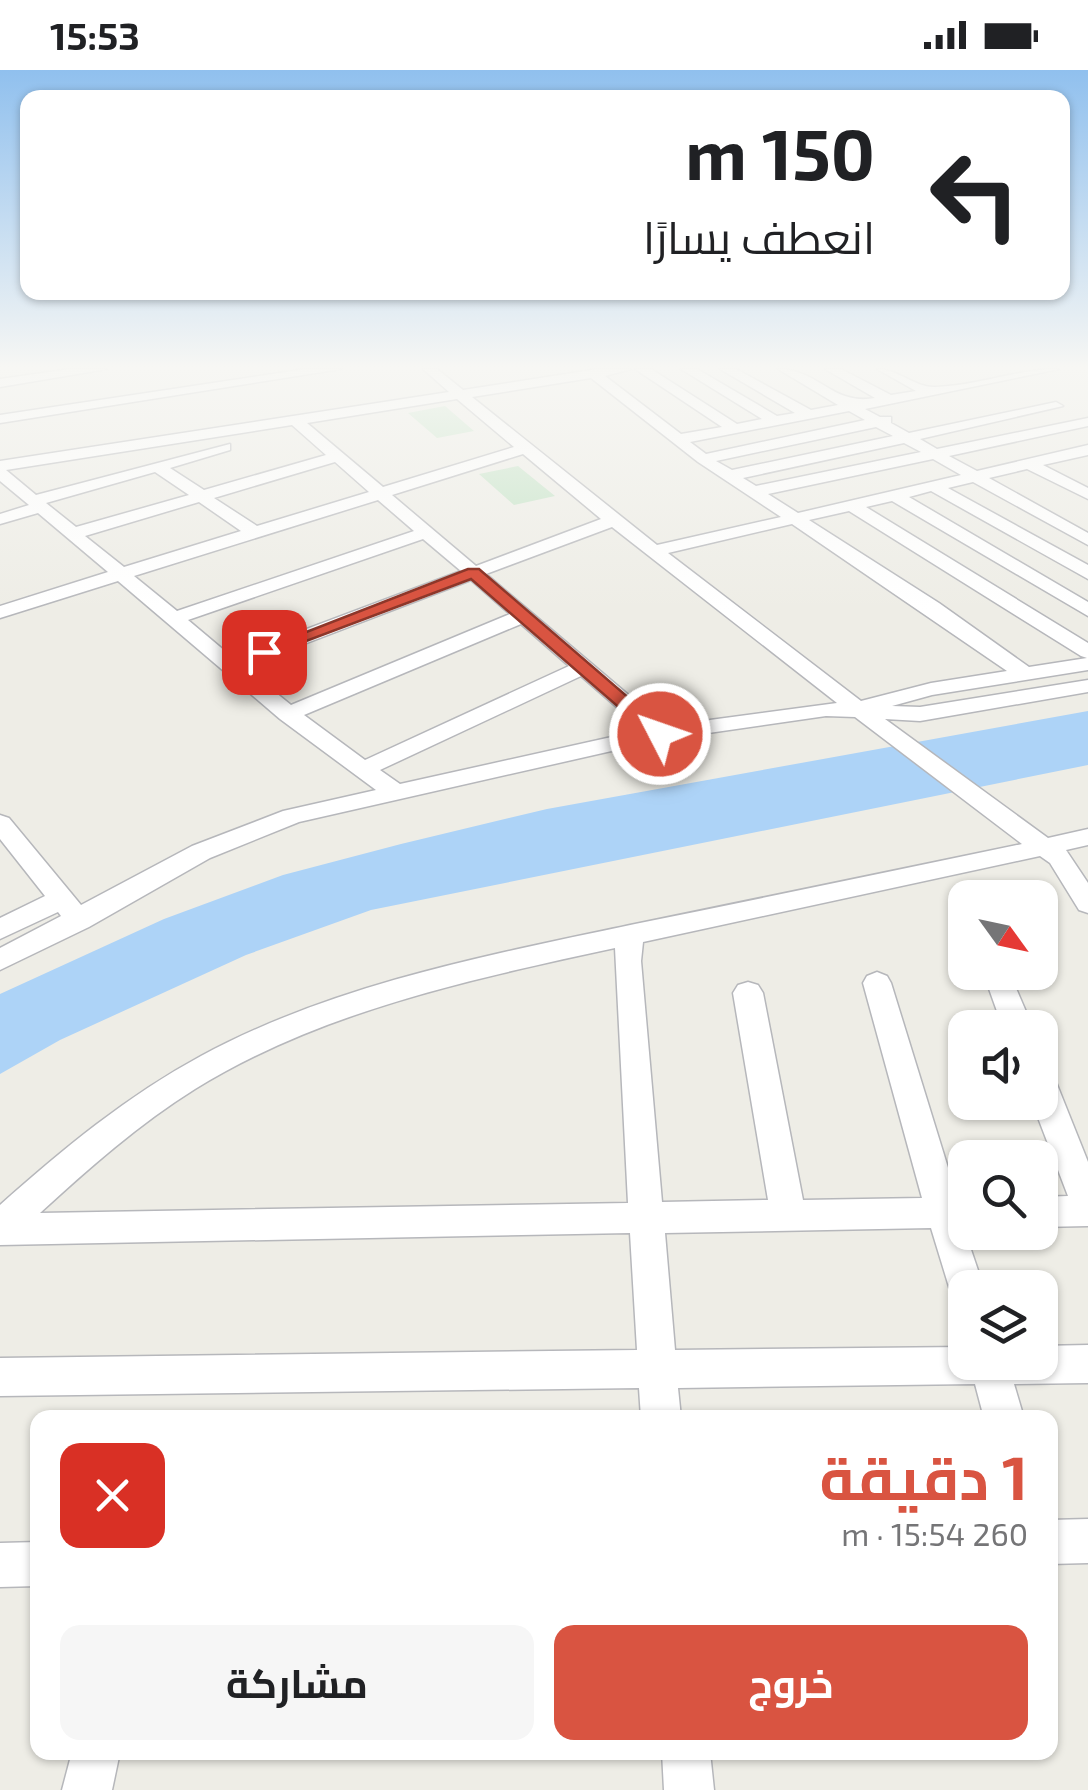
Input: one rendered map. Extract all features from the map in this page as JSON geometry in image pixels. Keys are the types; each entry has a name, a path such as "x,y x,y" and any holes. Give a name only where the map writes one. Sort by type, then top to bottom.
{"street":[{"path":"0,469 99,449"},
{"path":"0,519 213,449"},
{"path":"327,449 660,734"},
{"path":"0,612 522,449"},
{"path":"528,449 990,810 1060,856 1082,878 1088,904"},
{"path":"692,449 864,566 932,607 1026,675"},
{"path":"703,459 749,449"},
{"path":"728,476 849,449"},
{"path":"927,449 1088,540"},
{"path":"752,492 952,449"},
{"path":"655,551 1085,453"},
{"path":"72,534 336,457"},
{"path":"1029,464 1088,494"},
{"path":"157,466 254,532"},
{"path":"0,469 228,665 396,794"},
{"path":"932,486 1085,570"},
{"path":"894,495 1088,610"},
{"path":"851,505 1088,652"},
{"path":"228,665 614,520"},
{"path":"173,619 424,534"},
{"path":"932,607 1085,570"},
{"path":"288,714 524,615"},
{"path":"0,929 70,910 292,816 660,734 774,715 860,708 931,689 1088,664"},
{"path":"366,768 583,666"},
{"path":"860,708 896,715 920,714 1088,686"},
{"path":"2,828 70,910"},
{"path":"0,1228 137,1109 265,1038 369,997 630,935 1088,837"},
{"path":"0,960 70,910"},
{"path":"630,935 627,961 660,1410"},
{"path":"877,983 948,1194"},
{"path":"748,993 788,1214"},
{"path":"1054,1120 1088,1208 1058,1210"},
{"path":"0,1228 948,1212"},
{"path":"0,1377 658,1372 948,1364"},
{"path":"1058,1364 1088,1364"},
{"path":"993,1380 1002,1410"},
{"path":"1058,1542 1088,1541"},
{"path":"0,1565 30,1564"},
{"path":"86,1790 94,1760"},
{"path":"687,1760 689,1790"}],"green space":[{"path":"518,466 555,496 514,505 479,474"}],"water":[{"path":"1088,711 1088,765 371,910 246,955 60,1040 0,1074 0,994 164,919 283,875 547,809"}],"route":[{"path":"264,652 474,572 660,734"}]}
